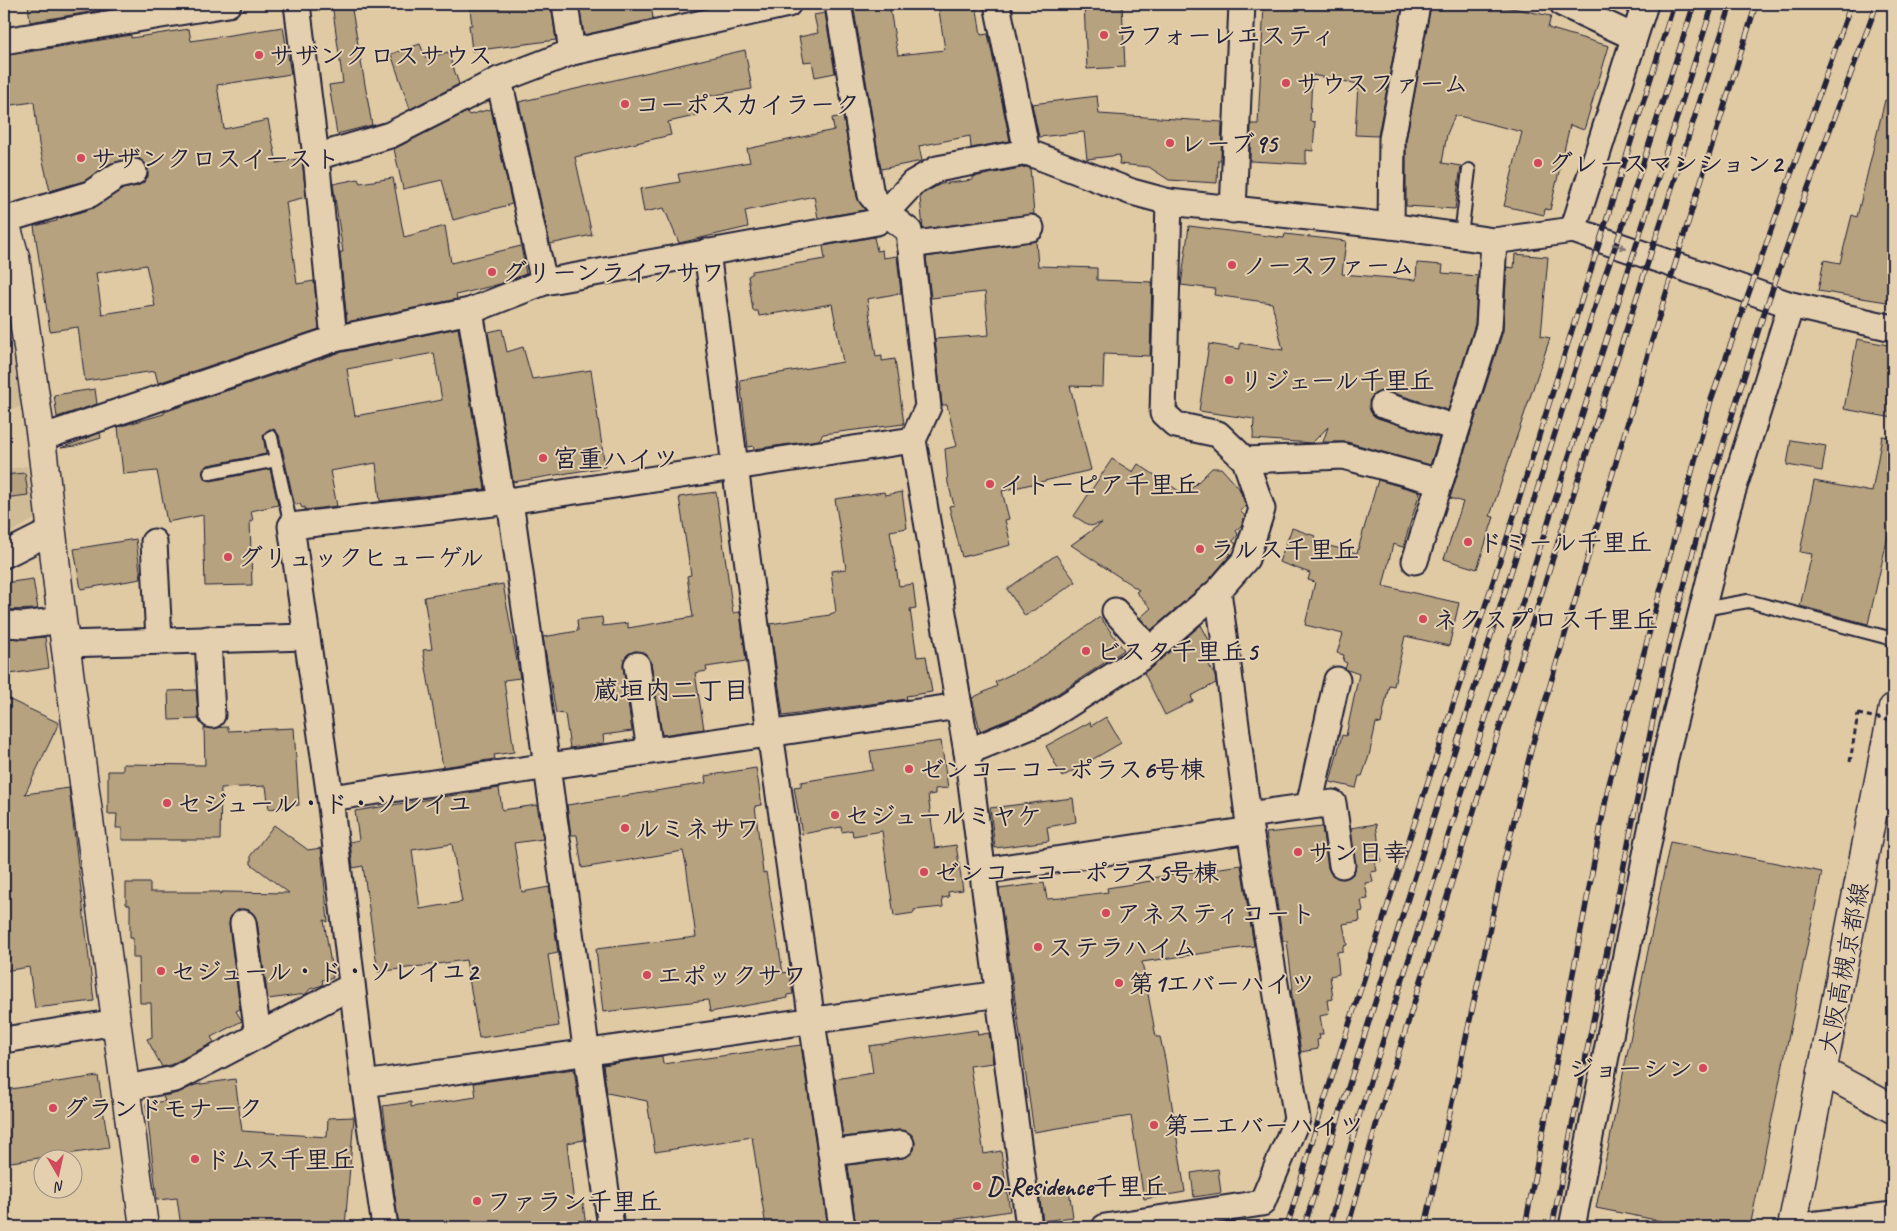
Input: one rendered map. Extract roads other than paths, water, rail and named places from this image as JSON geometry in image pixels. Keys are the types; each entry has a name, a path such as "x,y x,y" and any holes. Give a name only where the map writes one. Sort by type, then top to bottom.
{"street":[{"path":"4,41 228,4"},
{"path":"297,4 316,157 334,339"},
{"path":"565,4 572,52"},
{"path":"316,157 390,134 499,80 572,52 788,4"},
{"path":"838,4 871,196 887,214 909,231 928,407 913,440 967,752 1029,1227"},
{"path":"997,4 1027,152"},
{"path":"1233,210 1242,4"},
{"path":"1564,4 1634,38"},
{"path":"1573,230 1645,4"},
{"path":"1391,226 1392,139 1417,5"},
{"path":"499,80 544,282"},
{"path":"41,438 334,339 470,311 544,282 876,222 887,214 913,183 937,169 1027,152 1132,192 1169,202 1391,226 1494,241 1573,230 1791,305 1893,328"},
{"path":"134,172 116,176 90,194 4,220 41,438 50,532 63,632 144,1227"},
{"path":"967,752 1041,722 1150,650 1218,591 1246,559 1262,509 1245,460 1218,434 1176,425 1163,413 1169,202"},
{"path":"910,245 1031,228"},
{"path":"1415,561 1489,327 1494,241"},
{"path":"707,252 770,733 842,1227"},
{"path":"1572,1227 1666,754 1728,506 1791,305"},
{"path":"470,311 506,502 548,766 611,1227"},
{"path":"1384,405 1456,428"},
{"path":"385,1227 364,1084 330,798 291,526 506,502 913,440"},
{"path":"1245,460 1343,456 1440,482"},
{"path":"4,555 50,532"},
{"path":"154,542 159,640"},
{"path":"1105,1227 1262,1203 1297,1119 1249,822 1218,591"},
{"path":"1115,611 1150,650"},
{"path":"4,624 24,625 63,632 159,640 306,637"},
{"path":"208,639 212,714"},
{"path":"637,665 650,750"},
{"path":"1308,806 1337,680"},
{"path":"330,798 959,706"},
{"name":"大阪高槻京都線","path":"1792,1227 1822,1071 1885,790 1893,708"},
{"path":"983,871 1249,822 1308,806 1333,803 1342,866"},
{"path":"243,923 258,1035"},
{"path":"126,1088 175,1079 352,986"},
{"path":"364,1084 999,994"},
{"path":"4,1040 117,1022"},
{"path":"1822,1071 1893,1109"},
{"path":"831,1153 901,1144"},
{"path":"1792,1227 1893,1216"}],"lane":[{"path":"1461,235 1469,170"},
{"path":"271,437 291,526"},
{"path":"210,473 276,460"},
{"path":"1703,609 1748,601 1893,639"}],"railway":[{"path":"1287,1227 1321,1111 1502,554 1674,4"},
{"path":"1304,1227 1605,275 1624,222 1694,4"},
{"path":"1329,1227 1359,1116 1713,4"},
{"path":"1348,1227 1377,1122 1542,592 1731,4"},
{"path":"1425,1227 1505,858 1532,746 1664,300 1756,4"},
{"path":"1525,1227 1608,788 1711,400 1851,4"},
{"path":"1552,1227 1664,664 1709,490 1761,322 1805,196 1877,4"}],"place":[{"name":"ラフォーレエスティ","path":"1104,35"},
{"name":"サザンクロスサウス","path":"259,55"},
{"name":"サウスファーム","path":"1286,83"},
{"name":"コーポスカイラーク","path":"625,104"},
{"name":"レーブ95","path":"1170,143"},
{"name":"サザンクロスイースト","path":"81,158"},
{"name":"グレースマンション2","path":"1538,163"},
{"name":"ノースファーム","path":"1232,265"},
{"name":"グリーンライフサワ","path":"492,272"},
{"name":"リジェール千里丘","path":"1229,380"},
{"name":"宮重ハイツ","path":"543,458"},
{"name":"イトーピア千里丘","path":"990,484"},
{"name":"ドミール千里丘","path":"1468,542"},
{"name":"ラルス千里丘","path":"1200,549"},
{"name":"グリュックヒューゲル","path":"228,557"},
{"name":"ネクスプロス千里丘","path":"1423,619"},
{"name":"ビスタ千里丘5","path":"1086,651"},
{"name":"ゼンコーコーポラス6号棟","path":"909,769"},
{"name":"セジュール・ド・ソレイユ","path":"167,803"},
{"name":"セジュールミヤケ","path":"835,815"},
{"name":"ルミネサワ","path":"625,828"},
{"name":"サン日幸","path":"1298,852"},
{"name":"ゼンコーコーポラス5号棟","path":"924,872"},
{"name":"アネスティコート","path":"1106,913"},
{"name":"ステラハイム","path":"1038,947"},
{"name":"セジュール・ド・ソレイユ2","path":"161,971"},
{"name":"エポックサワ","path":"647,975"},
{"name":"第1エバーハイツ","path":"1119,983"},
{"name":"ジョーシン","path":"1703,1068"},
{"name":"グランドモナーク","path":"53,1108"},
{"name":"第二エバーハイツ","path":"1154,1125"},
{"name":"ドムス千里丘","path":"195,1159"},
{"name":"D-Residence千里丘","path":"977,1186"},
{"name":"ファラン千里丘","path":"477,1201"}],"district":[{"name":"蔵垣内二丁目","path":"671,690"}]}
